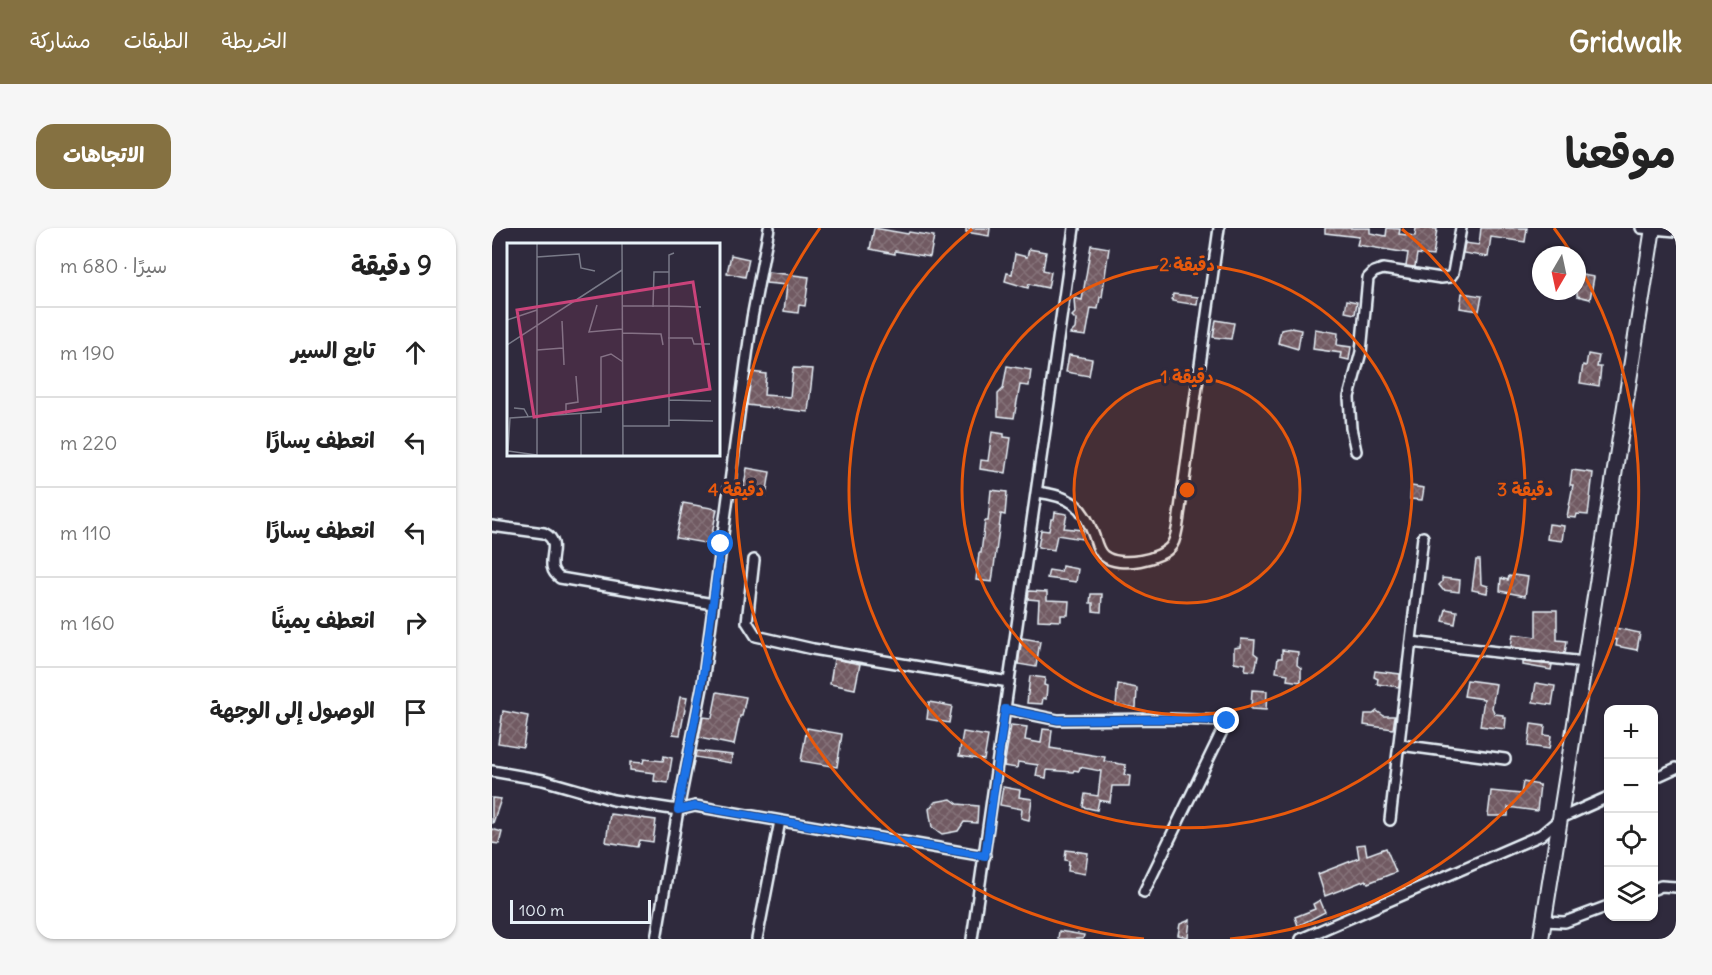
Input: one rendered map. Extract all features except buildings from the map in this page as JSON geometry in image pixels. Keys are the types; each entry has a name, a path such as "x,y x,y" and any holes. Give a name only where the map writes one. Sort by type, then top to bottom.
{"street":[{"path":"656,939 702,683 752,318 770,228"},
{"path":"972,939 1074,228"},
{"path":"1037,492 1069,500 1082,510 1104,557 1117,561 1136,562 1161,554 1170,547 1177,531 1219,228"},
{"path":"1356,451 1351,428 1349,397 1361,352 1368,278 1374,272 1383,269 1440,278 1450,277 1453,273 1461,228"},
{"path":"1541,939 1649,228 1676,231"},
{"path":"492,526 544,533 550,536 554,543 551,567 561,578 713,604"},
{"path":"1390,820 1423,537"},
{"path":"754,560 747,622 756,636 813,650 1009,682"},
{"path":"1411,642 1584,662"},
{"path":"1005,709 1058,720 1227,721 1144,892"},
{"path":"1400,745 1504,759"},
{"path":"1658,776 1676,768"},
{"path":"492,771 543,780 613,800 678,810 695,806 985,856"},
{"path":"1301,939 1541,835 1561,818 1604,799"},
{"path":"757,939 780,821"},
{"path":"1658,887 1676,887"},
{"path":"1544,921 1565,922 1604,907"}],"route":[{"path":"721,544 702,683 678,810 695,806 985,856 1005,709 1058,720 1227,721"}]}
